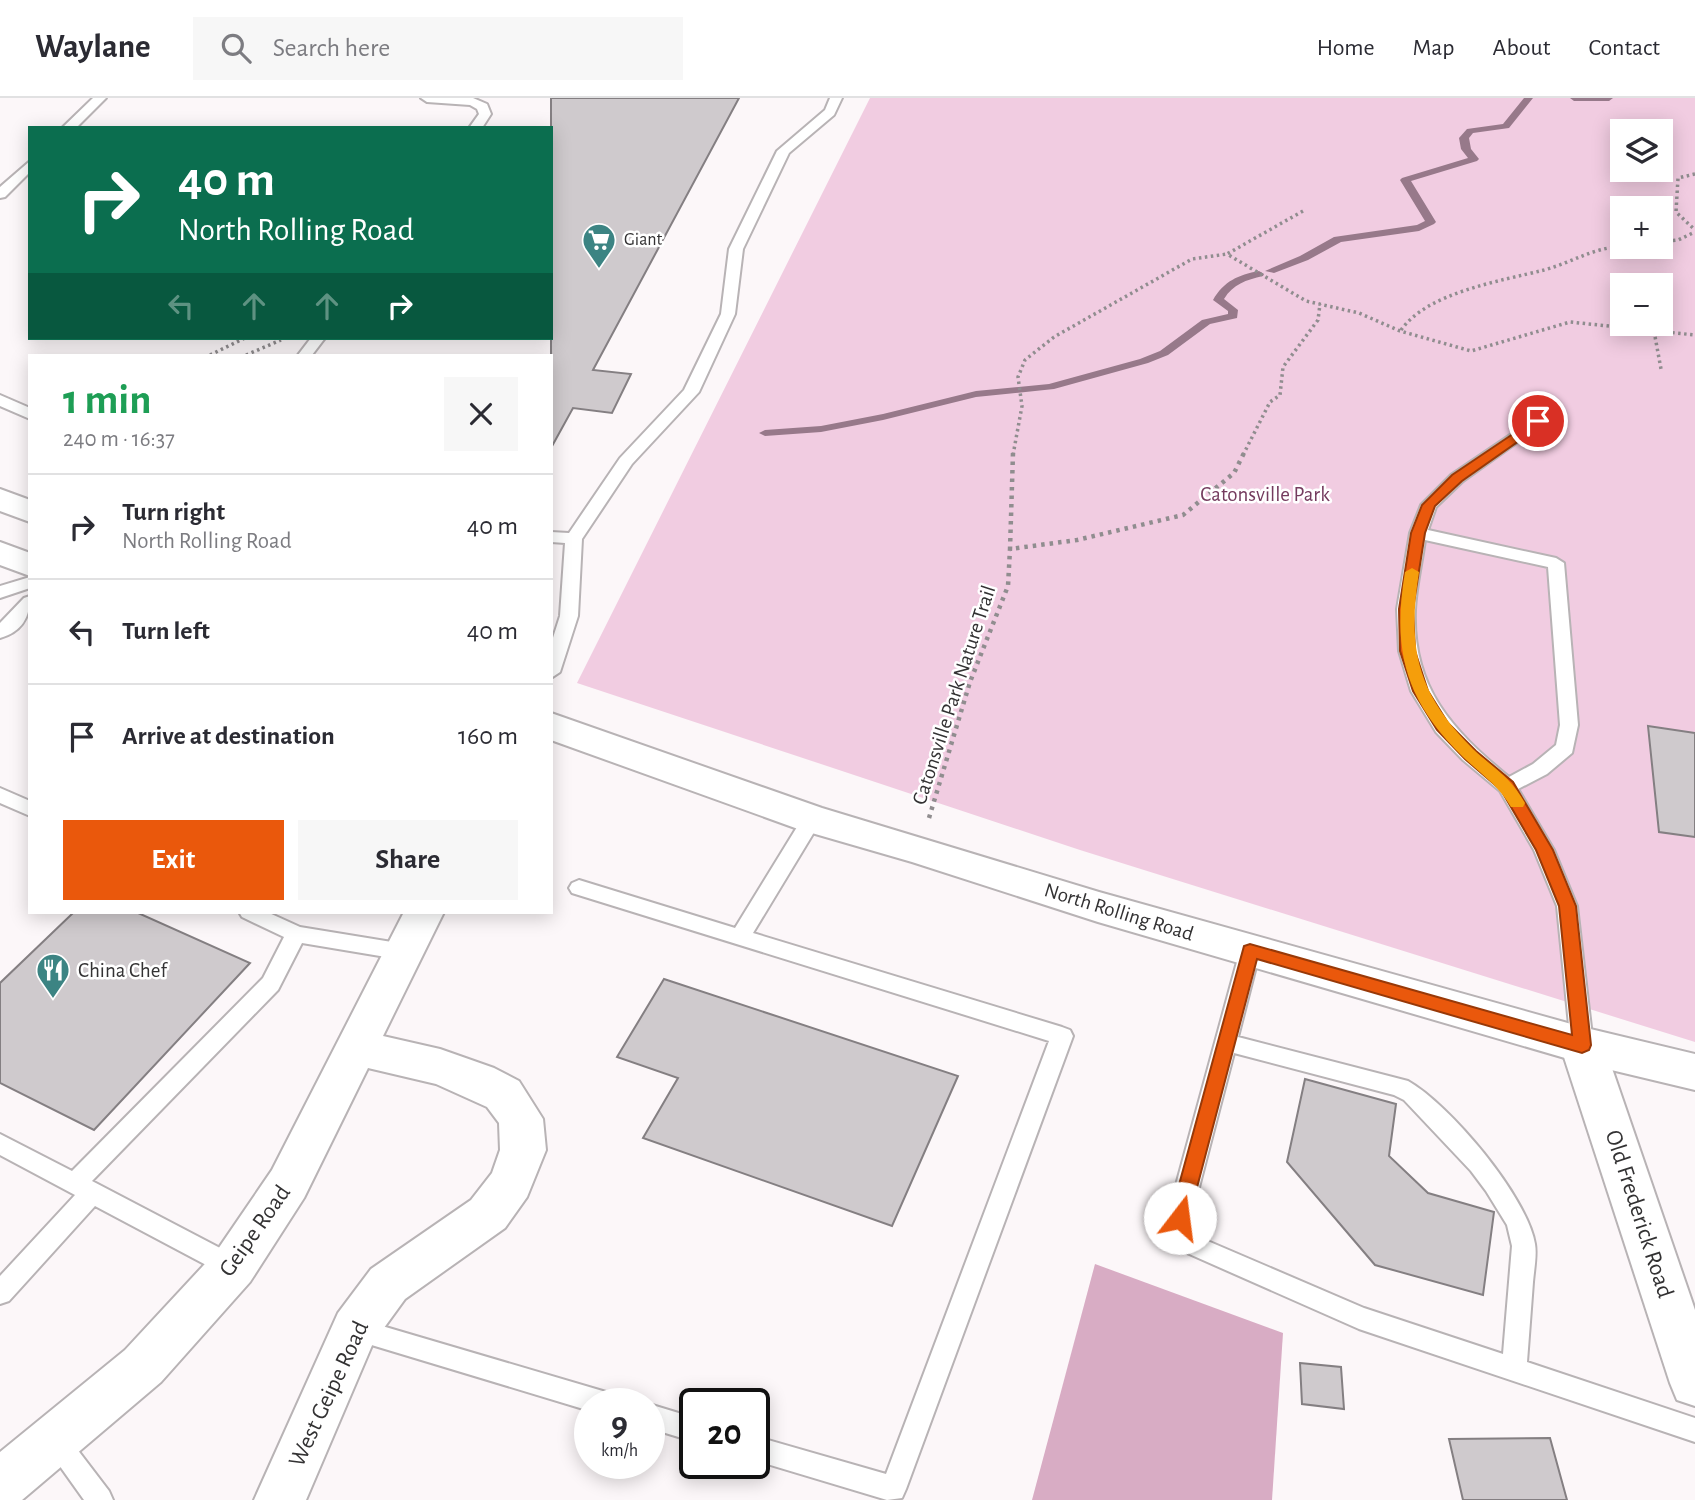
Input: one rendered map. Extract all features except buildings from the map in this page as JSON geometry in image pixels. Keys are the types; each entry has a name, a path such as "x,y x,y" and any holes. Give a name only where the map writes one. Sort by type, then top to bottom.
{"street":[{"path":"0,499 28,511"},
{"path":"0,553 28,564"},
{"name":"North Rolling Road","path":"553,727 812,819 920,850 1098,907 1582,1045 1695,1072"},
{"name":"Geipe Road","path":"0,1485 143,1366 233,1268 288,1184 414,932"},
{"name":"Old Frederick Road","path":"1582,1045 1695,1383"},
{"name":"West Geipe Road","path":"280,1500 355,1329 388,1284 488,1214 511,1183 523,1150 521,1119 503,1094 478,1081 440,1067 357,1048"}],"lane":[{"path":"70,126 100,98"},
{"path":"427,98 473,102 483,107 485,114 476,126"},
{"path":"553,666 569,616 574,539 626,461 691,392 729,314 736,249 783,151 830,112 836,98"},
{"path":"0,194 28,167"},
{"path":"306,354 316,340"},
{"path":"0,397 28,401"},
{"path":"0,397 28,413"},
{"path":"1538,421 1457,478 1429,505 1418,533 1406,609 1408,651 1420,691 1443,727 1470,755 1507,786 1544,850 1567,906 1582,1045"},
{"path":"1418,533 1556,563 1569,724 1565,748 1539,769 1507,786"},
{"path":"553,537 574,539"},
{"path":"0,592 28,583"},
{"path":"0,632 15,621 28,605"},
{"path":"553,610 569,616"},
{"path":"0,796 28,808"},
{"path":"741,935 812,819"},
{"path":"579,888 741,935 1062,1036 892,1489 770,1453"},
{"path":"253,914 296,933 414,932"},
{"path":"0,1293 84,1187 271,984 296,933"},
{"path":"1250,951 1180,1218 1182,1234 1195,1246 1360,1318 1695,1430"},
{"path":"1225,1042 1400,1087 1412,1094 1484,1173 1521,1230 1524,1246 1514,1371"},
{"path":"0,1144 233,1268"},
{"path":"355,1329 574,1394"},
{"path":"55,1441 100,1500"}],"path":[{"path":"1673,241 1695,231 1676,212 1678,178 1695,174"},
{"name":"Catonsville Park Nature Trail","path":"920,850 970,682 1008,586 1013,450 1022,406 1018,377 1025,360 1054,337 1192,259 1227,254 1303,211"},
{"path":"1400,331 1410,317 1471,287 1547,269 1598,248 1610,247"},
{"path":"1227,254 1306,301 1359,313 1400,331 1471,351 1570,321 1610,326"},
{"path":"1010,549 1077,540 1183,515 1234,473 1270,402 1280,395 1283,367 1318,320 1320,304"},
{"path":"1673,333 1695,335"},
{"path":"1655,336 1661,369"},
{"path":"213,354 241,340"},
{"path":"248,354 280,340"}],"green space":[{"name":"Catonsville Park","path":"870,98 1695,98 1695,1042 1080,850 577,683"}],"shaded area":[{"path":"1095,1264 1283,1333 1272,1500 1032,1500"}],"waterway":[{"path":"1270,271 1304,258 1338,239 1419,228 1431,222 1405,180 1474,159 1466,149 1464,138 1470,131 1506,126 1529,98"},
{"path":"1574,98 1609,98"},
{"path":"765,433 821,429 976,394 1050,387 1144,361 1164,353 1206,322 1233,316 1233,310 1218,300 1235,281 1259,274"}],"slow traffic":[{"path":"1412,572 1406,609 1408,651 1420,691 1443,727 1470,755 1507,786 1517,803"}],"place":[{"name":"Giant","path":"599,270"},
{"name":"China Chef","path":"53,1000"}],"route":[{"path":"1180,1218 1250,951 1582,1045 1567,906 1544,850 1507,786 1470,755 1443,727 1420,691 1408,651 1406,609 1418,533 1429,505 1457,478 1538,421"}]}
